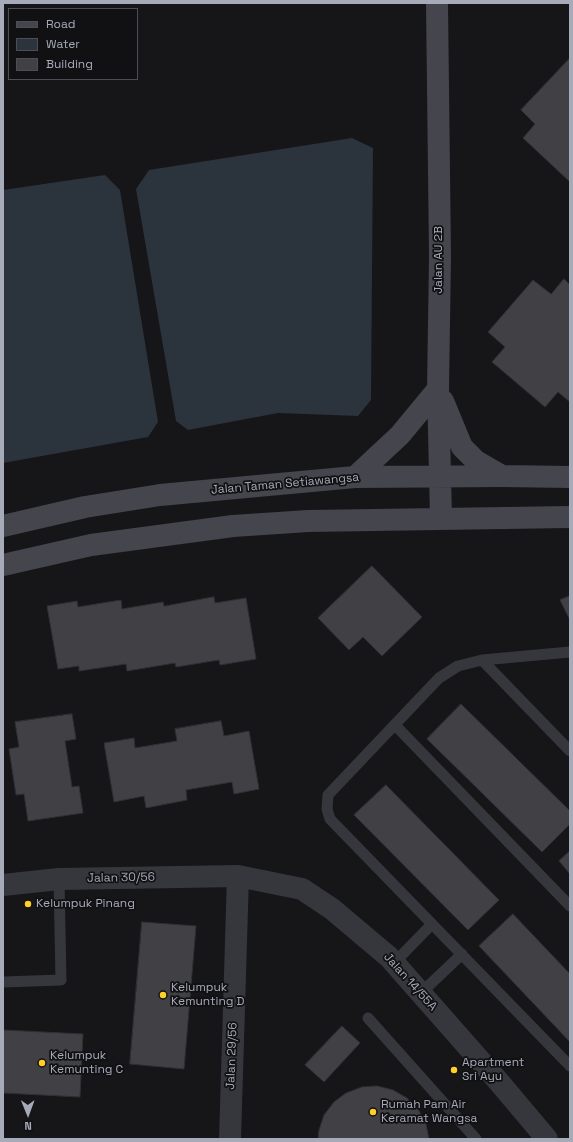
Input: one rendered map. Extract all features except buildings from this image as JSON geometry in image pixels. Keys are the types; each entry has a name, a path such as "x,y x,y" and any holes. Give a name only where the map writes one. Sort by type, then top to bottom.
{"main road":[{"name":"Jalan AU 2B","path":"437,3 440,257 438,389 441,518"},
{"path":"355,477 400,435 438,389 462,447 476,461 503,476"},
{"name":"Jalan Taman Setiawangsa","path":"3,526 85,507 160,495 355,477 570,477"},
{"path":"3,564 91,545 233,526 308,521 570,517"}],"street":[{"name":"Jalan 30/56","path":"3,885 59,879 238,876"},
{"name":"Jalan 14/55A","path":"238,876 302,889 332,909 394,963 547,1139"},
{"name":"Jalan 29/56","path":"230,1139 238,876"}],"lane":[{"path":"570,652 482,660 458,666 439,678 328,795 330,819 570,1066"},
{"path":"482,660 570,751"},
{"path":"395,725 570,906"},
{"path":"3,982 61,980 59,879"},
{"path":"394,963 432,924"},
{"path":"421,993 462,954"},
{"path":"368,1018 476,1139"}],"water":[{"path":"352,138 373,148 371,400 358,416 278,413 188,430 176,421 136,189 149,170"},
{"path":"105,175 120,190 158,422 148,437 3,463 3,190"}],"place":[{"name":"Kelumpuk Pinang","path":"28,904"},
{"name":"Kelumpuk Kemunting D","path":"163,995"},
{"name":"Kelumpuk Kemunting C","path":"42,1063"},
{"name":"Apartment Sri Ayu","path":"454,1070"},
{"name":"Rumah Pam Air Keramat Wangsa","path":"373,1112"}]}
